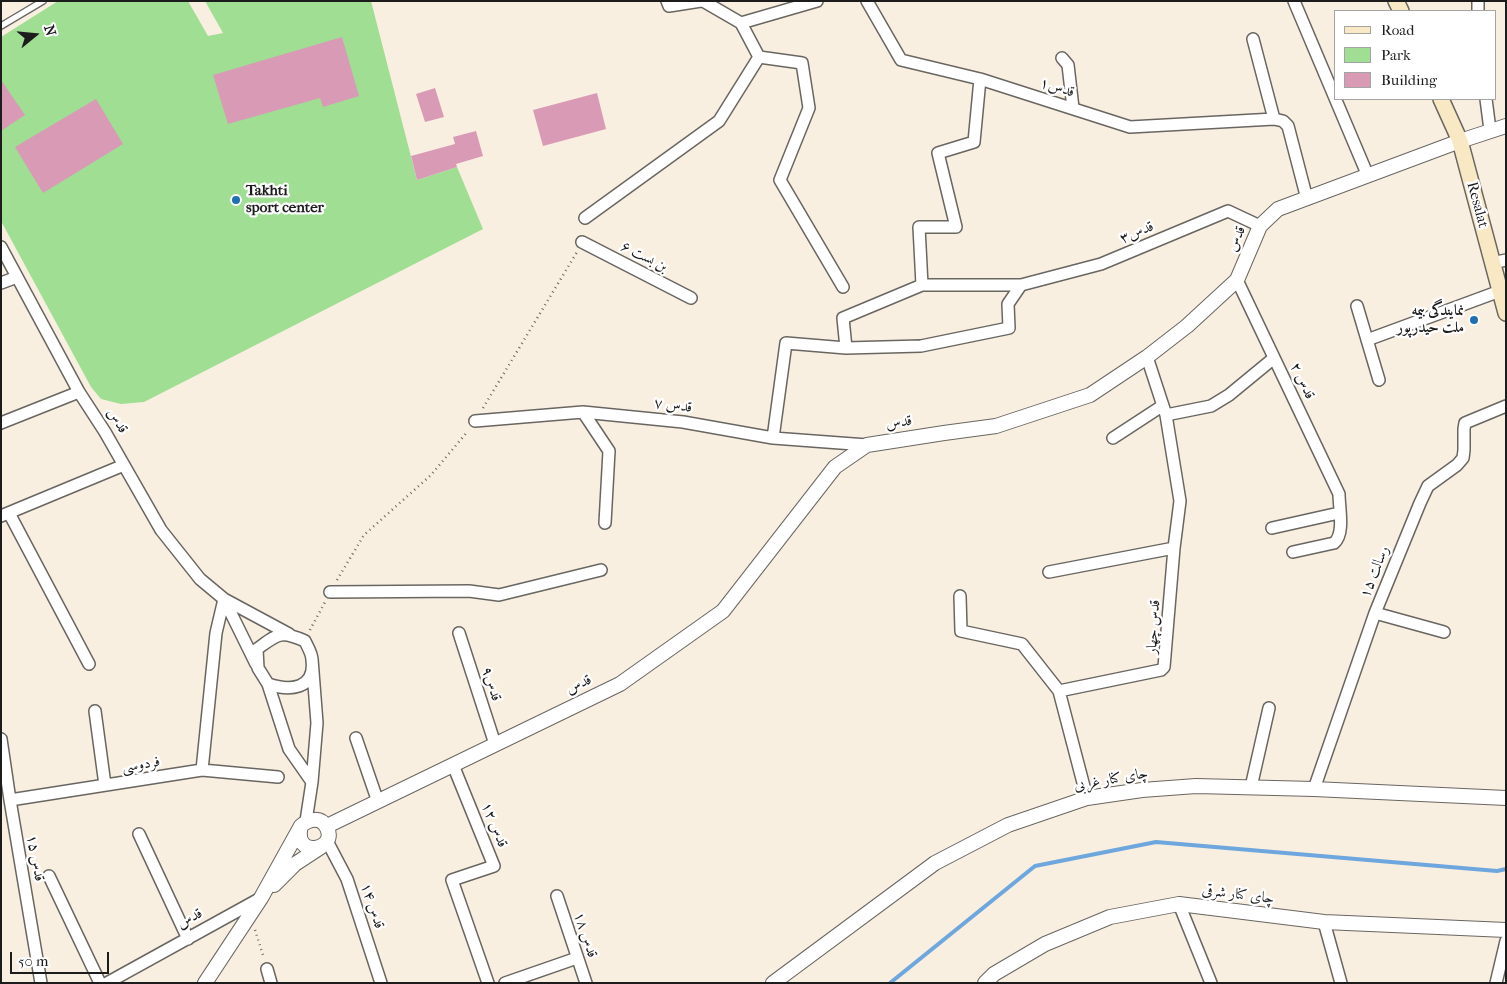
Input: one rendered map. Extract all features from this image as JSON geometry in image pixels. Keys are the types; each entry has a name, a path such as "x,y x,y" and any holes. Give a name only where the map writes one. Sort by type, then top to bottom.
{"main road":[{"name":"Resalat","path":"1441,100 1460,141 1499,261 1500,291 1506,314"}],"street":[{"path":"667,1 669,6 702,1 741,23 759,57"},
{"path":"741,23 816,1"},
{"name":"قدس۱","path":"867,1 901,60 980,80 1130,127 1274,119"},
{"path":"1294,1 1334,96"},
{"path":"1253,39 1274,119 1283,121 1288,126 1307,199"},
{"path":"585,218 719,121 759,57"},
{"path":"759,57 802,63 809,108 780,180 843,287"},
{"path":"1062,58 1068,65 1072,108"},
{"path":"922,286 919,227 956,226 938,153 974,142 980,80"},
{"path":"1336,100 1368,176"},
{"path":"1486,100 1490,130"},
{"name":"قدس","path":"327,826 620,684 723,611 835,467 866,445 996,426 1090,395 1147,357 1187,326 1238,280 1260,226 1278,209 1490,130 1506,126"},
{"name":"قدس۳","path":"846,348 843,318 922,286 1021,285 1101,264 1228,211 1260,226"},
{"name":"بن بست ۶","path":"582,242 692,298"},
{"name":"قدس","path":"1,247 79,392 161,530 200,579 224,599"},
{"path":"1,283 17,277"},
{"name":"قدس ۲","path":"1238,280 1339,494 1339,514"},
{"path":"773,438 786,343 846,348 921,346 1009,328 1008,304 1021,285"},
{"path":"1367,340 1500,291"},
{"path":"1357,306 1379,380"},
{"name":"قدس چهار","path":"1059,691 1161,670 1164,667 1180,501 1164,410 1147,357"},
{"path":"1112,438 1164,410 1211,406 1229,395 1274,358"},
{"path":"1,423 79,392"},
{"name":"رسالت ۱۵","path":"1314,789 1375,613 1428,486 1457,465 1463,458 1466,423 1506,406"},
{"path":"583,412 609,451 605,523"},
{"name":"قدس ۷","path":"476,421 583,412 683,422 773,438 866,445"},
{"path":"89,664 5,514 124,465"},
{"path":"1272,528 1339,514 1339,539 1334,542 1293,552"},
{"path":"1049,572 1174,548"},
{"path":"330,592 469,590 499,595 602,570"},
{"path":"960,596 961,631 1022,644 1059,691 1087,798"},
{"path":"224,599 305,641 312,659 311,676 304,684 289,688 268,684"},
{"path":"224,599 258,668 268,684 289,749 312,782"},
{"path":"202,770 216,633 224,599"},
{"path":"1375,613 1444,632"},
{"name":"قدس۹","path":"458,633 495,744"},
{"path":"258,668 257,650 276,636 289,634"},
{"name":"قدس","path":"107,983 262,898 304,824 312,782 317,723 312,659"},
{"path":"1252,787 1269,708"},
{"path":"95,711 105,785"},
{"path":"356,738 378,802"},
{"name":"قدس ۱۵","path":"2,739 10,800 41,983"},
{"name":"قدس ۱۲","path":"453,765 494,866 452,880 488,983"},
{"name":"فردوسی","path":"10,800 202,770 278,777"},
{"name":"چای کنار غربی","path":"773,983 935,863 1008,825 1087,798 1142,790 1196,786 1314,789 1506,798"},
{"path":"314,819 321,821 327,826 329,834 324,844 314,849 307,847 301,841 299,834 304,824 314,819"},
{"path":"139,834 188,939"},
{"name":"قدس","path":"205,983 262,898 295,864 324,844"},
{"name":"قدس ۱۴","path":"324,844 347,879 380,983"},
{"path":"49,876 100,983"},
{"name":"قدس ۱۸","path":"556,896 586,983"},
{"path":"1179,904 1211,983"},
{"name":"چای کنار شرقی","path":"985,983 994,974 1044,944 1110,916 1179,904 1324,922 1506,930"},
{"path":"1324,922 1341,983"},
{"path":"1496,983 1506,941"},
{"path":"505,983 577,958"},
{"path":"267,970 271,983"}],"lane":[{"path":"1,26 43,1"}],"path":[{"path":"305,641 330,592 364,535 431,475 476,421 582,242"},
{"path":"250,914 267,970"}],"green space":[{"name":"Takhti sport center","path":"58,1 188,1 208,36 223,33 205,1 371,1 417,180 457,167 483,229 144,402 121,404 101,399 91,387 1,221 1,37"}],"building":[{"path":"342,37 359,96 323,107 320,98 228,124 213,75"},
{"path":"1,80 25,115 1,131"},
{"path":"435,88 444,117 425,122 416,94"},
{"path":"597,93 606,129 543,146 533,110"},
{"path":"96,99 123,144 43,193 15,147"},
{"path":"476,131 483,156 456,164 457,167 417,180 411,156 455,144 453,137"}],"waterway":[{"path":"890,983 1035,866 1156,842 1497,871 1506,869"}],"place":[{"name":"Takhti sport center","path":"236,200"},
{"name":"نمایندگی بیمه ملت حیدرپور","path":"1474,320"}]}
